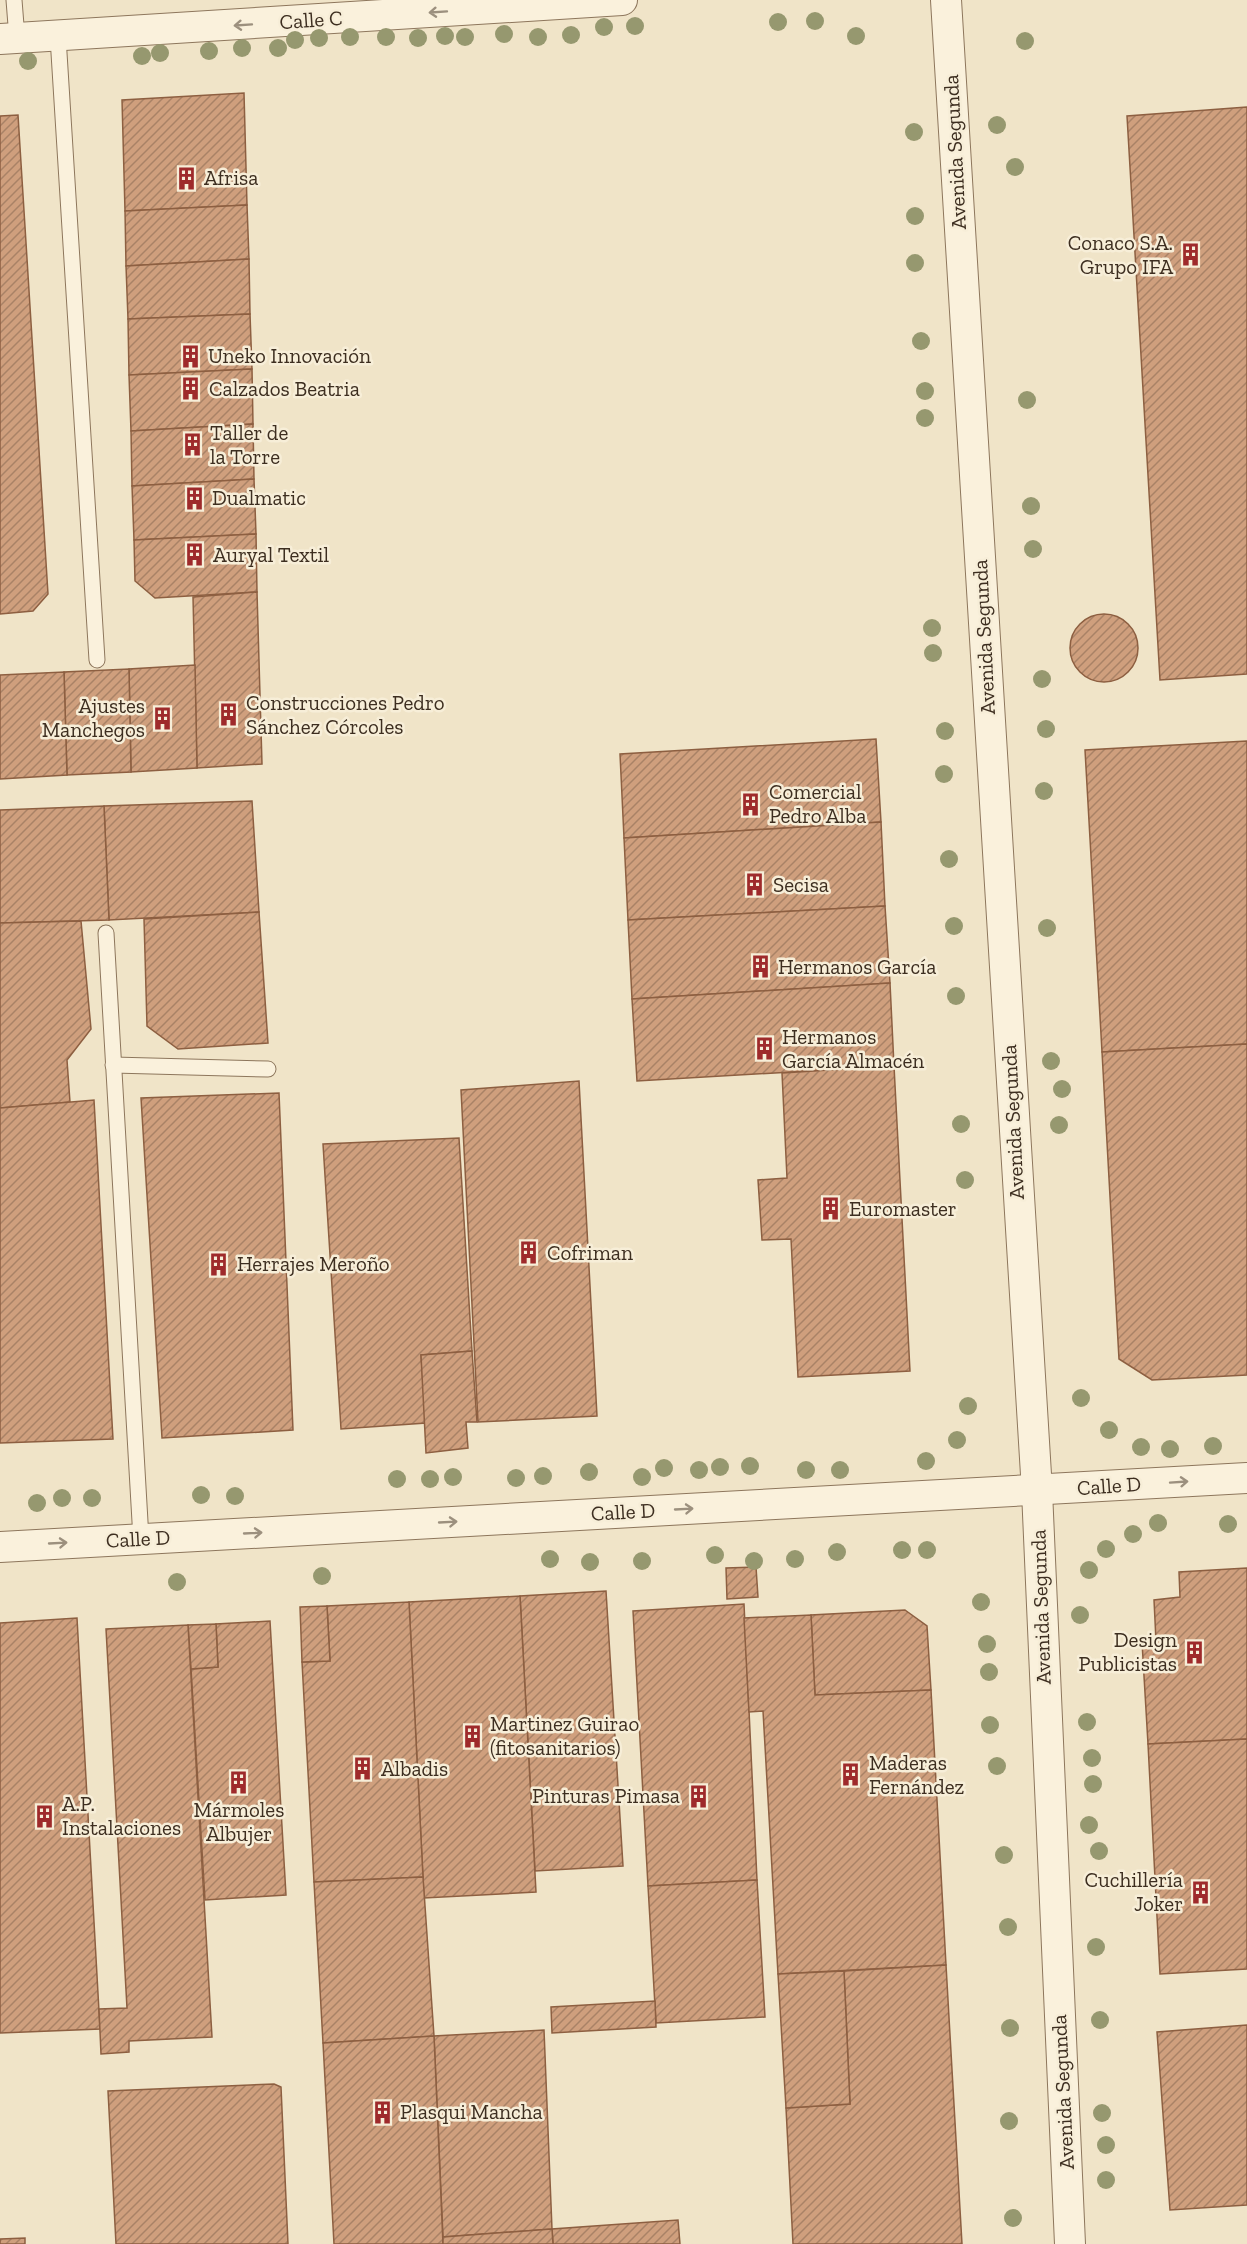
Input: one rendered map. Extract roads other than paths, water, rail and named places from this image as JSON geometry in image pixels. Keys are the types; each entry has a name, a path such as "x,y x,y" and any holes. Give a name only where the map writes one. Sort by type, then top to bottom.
{"street":[{"name":"Calle C","path":"8,39 622,0"},
{"name":"Avenida Segunda","path":"946,0 1037,1491 1070,2244"},
{"name":"Calle D","path":"0,1547 1247,1478"}],"lane":[{"path":"8,39 14,0"},
{"path":"58,37 97,660"},
{"path":"106,933 141,1539"},
{"path":"113,1065 268,1069"}],"place":[{"name":"Afrisa","path":"186,178"},
{"name":"Conaco S.A. Grupo IFA","path":"1191,255"},
{"name":"Uneko Innovación","path":"190,356"},
{"name":"Calzados Beatria","path":"191,389"},
{"name":"Taller de la Torre","path":"192,445"},
{"name":"Dualmatic","path":"194,498"},
{"name":"Auryal Textil","path":"195,555"},
{"name":"Construcciones Pedro Sánchez Córcoles","path":"228,715"},
{"name":"Ajustes Manchegos","path":"163,718"},
{"name":"Comercial Pedro Alba","path":"751,804"},
{"name":"Secisa","path":"755,885"},
{"name":"Hermanos García","path":"760,967"},
{"name":"Hermanos García Almacén","path":"764,1049"},
{"name":"Euromaster","path":"831,1209"},
{"name":"Cofriman","path":"529,1253"},
{"name":"Herrajes Meroño","path":"219,1264"},
{"name":"Design Publicistas","path":"1195,1652"},
{"name":"Martinez Guirao (fitosanitarios)","path":"472,1736"},
{"name":"Albadis","path":"363,1769"},
{"name":"Maderas Fernández","path":"851,1775"},
{"name":"Mármoles Albujer","path":"239,1782"},
{"name":"Pinturas Pimasa","path":"698,1796"},
{"name":"A.P. Instalaciones","path":"44,1816"},
{"name":"Cuchillería Joker","path":"1201,1892"},
{"name":"Plasqui Mancha","path":"382,2112"}]}
